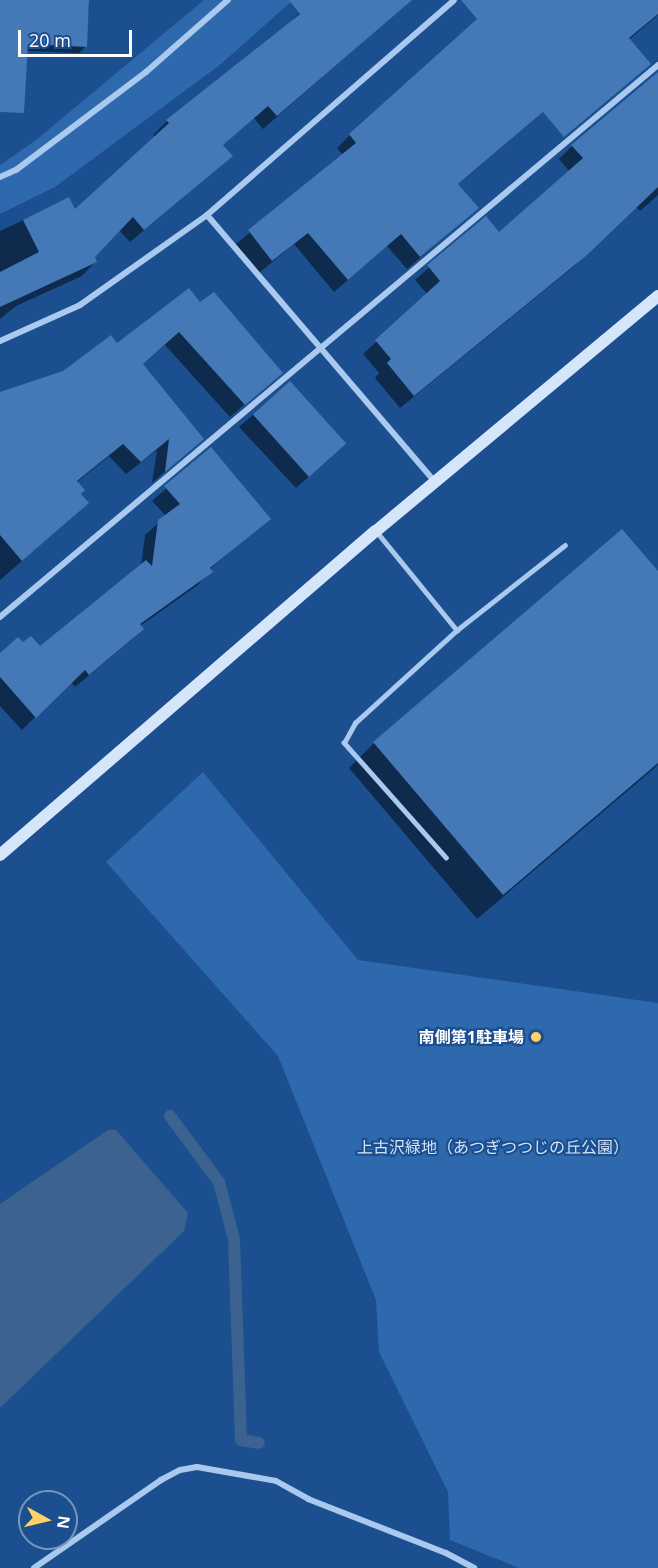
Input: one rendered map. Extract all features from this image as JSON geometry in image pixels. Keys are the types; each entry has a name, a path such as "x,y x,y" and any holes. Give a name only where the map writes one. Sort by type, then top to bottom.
{"street":[{"path":"0,177 16,170 146,72 228,0"},
{"path":"0,341 80,305 207,215 454,0"},
{"path":"0,617 320,346 658,65"},
{"path":"207,215 435,482"},
{"path":"0,855 376,531 658,296"},
{"path":"34,1568 161,1480 180,1470 197,1467 276,1480 309,1499 446,1553 474,1568"}],"lane":[{"path":"376,531 457,630"},
{"path":"446,858 344,743 355,723 457,630 565,544"}],"green space":[{"path":"204,0 293,0 221,64 55,187 0,214 0,165 36,140"},
{"name":"上古沢緑地（あつぎつつじの丘公園）","path":"203,772 358,960 658,1003 658,1568 519,1568 450,1540 448,1492 379,1352 376,1300 278,1056 106,862"}],"shaded area":[{"path":"108,1130 116,1130 188,1213 184,1231 0,1408 0,1204"}],"building":[{"path":"0,0 89,0 87,47 28,44 24,113 0,112"},
{"path":"289,0 412,0 277,116 268,106 223,145 233,156 144,230 133,217 95,257 97,262 0,307 0,272 39,252 23,220 69,197 75,209 169,123 166,120 300,14"},
{"path":"461,0 658,0 658,14 629,38 651,64 564,137 543,112 458,184 479,208 420,257 401,234 348,280 308,233 272,261 248,230 356,143 349,134 477,19"},
{"path":"658,72 658,187 587,255 414,396 387,363 391,359 375,340 440,281 427,265 486,216 499,232 583,158 571,145"},
{"path":"189,288 200,302 214,292 283,373 245,405 179,332 143,364 204,439 165,472 169,439 141,462 123,444 77,481 85,490 81,494 89,503 22,561 0,535 0,392 63,371 111,335 117,343"},
{"path":"290,381 346,443 309,477 253,414"},
{"path":"211,447 271,519 210,568 213,572 140,624 144,629 89,675 85,670 36,718 0,677 0,653 18,637 23,642 31,636 40,646 146,560 152,566 158,520 180,504 164,486"},
{"path":"622,529 658,571 658,763 503,895 373,742"}],"waterway":[{"path":"170,1116 219,1182 234,1239 241,1440 259,1443"}],"place":[{"name":"南側第1駐車場","path":"536,1037"}]}
